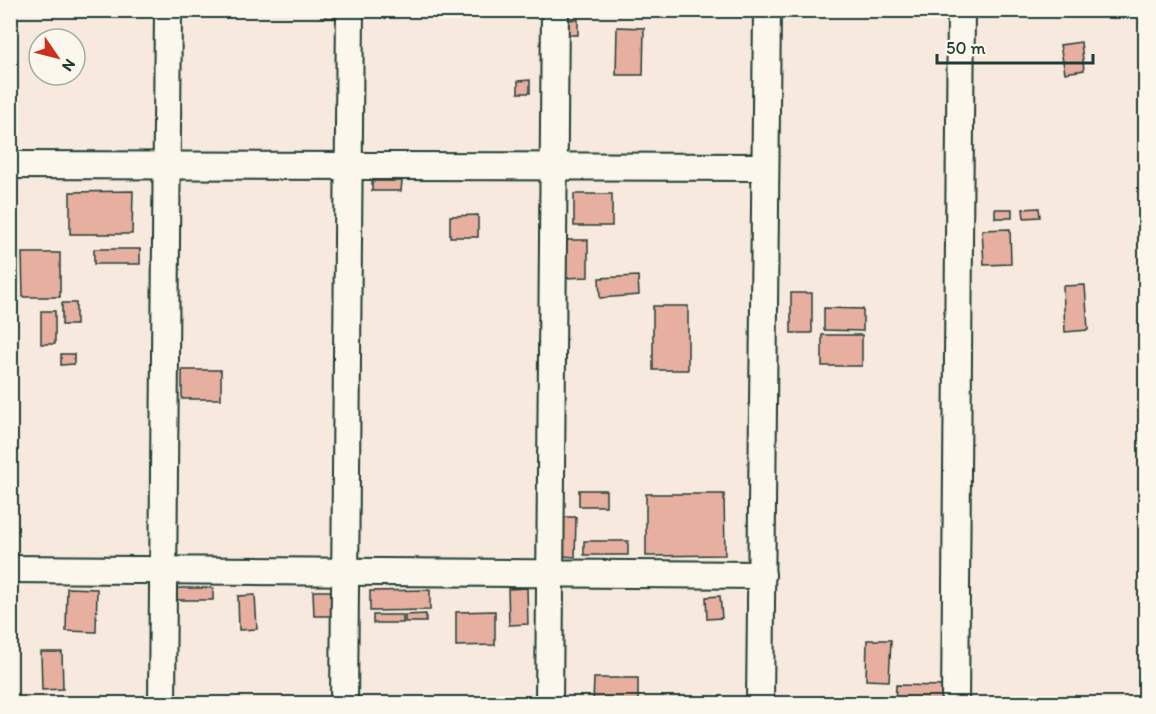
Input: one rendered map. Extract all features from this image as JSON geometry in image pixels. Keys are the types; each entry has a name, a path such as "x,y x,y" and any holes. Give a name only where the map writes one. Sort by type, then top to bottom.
{"street":[{"path":"162,704 168,10"},
{"path":"344,704 350,10"},
{"path":"549,704 555,10"},
{"path":"760,704 766,10"},
{"path":"956,704 962,10"},
{"path":"10,165 765,167"},
{"path":"10,569 762,575"}],"building":[{"path":"325,10 338,10 338,18 325,18"},
{"path":"578,19 578,35 568,35 568,20"},
{"path":"617,27 644,28 643,75 616,75"},
{"path":"1081,42 1084,70 1065,73 1060,45"},
{"path":"530,80 530,93 518,93 518,81"},
{"path":"372,181 402,181 401,191 372,191"},
{"path":"133,191 132,234 70,234 70,192"},
{"path":"574,194 612,194 612,226 574,226"},
{"path":"1039,208 1040,217 1024,218 1023,209"},
{"path":"995,209 1012,209 1012,218 995,218"},
{"path":"478,215 478,237 450,237 450,216"},
{"path":"1010,229 1011,264 984,265 982,230"},
{"path":"565,240 588,240 588,277 565,278"},
{"path":"94,249 140,249 140,264 94,264"},
{"path":"22,253 60,253 60,297 23,297"},
{"path":"638,276 639,295 600,298 599,278"},
{"path":"1085,285 1088,330 1065,332 1063,286"},
{"path":"791,293 812,293 812,333 791,333"},
{"path":"62,303 76,303 76,325 62,325"},
{"path":"653,306 688,306 688,370 653,370"},
{"path":"824,308 863,309 863,331 824,330"},
{"path":"41,311 55,311 55,344 41,344"},
{"path":"822,335 862,335 862,366 822,366"},
{"path":"61,354 74,354 74,364 61,365"},
{"path":"182,370 221,370 221,399 182,399"},
{"path":"579,490 606,490 606,506 579,506"},
{"path":"646,494 724,494 725,555 646,556"},
{"path":"564,517 576,517 575,557 563,556"},
{"path":"584,541 628,541 628,555 584,555"},
{"path":"67,588 97,589 96,632 66,631"},
{"path":"177,588 213,588 213,600 177,600"},
{"path":"527,588 528,624 509,625 508,589"},
{"path":"430,590 430,610 370,611 370,591"},
{"path":"313,591 336,591 336,616 314,616"},
{"path":"255,595 257,629 239,630 238,596"},
{"path":"720,596 722,618 707,619 706,597"},
{"path":"495,611 495,645 456,646 456,612"},
{"path":"426,614 426,622 405,622 405,615"},
{"path":"373,615 403,615 403,623 373,623"},
{"path":"867,640 891,640 889,681 866,680"},
{"path":"41,652 62,652 63,689 42,690"},
{"path":"594,678 638,678 638,704 593,704"},
{"path":"896,685 944,686 944,704 895,704"}]}
